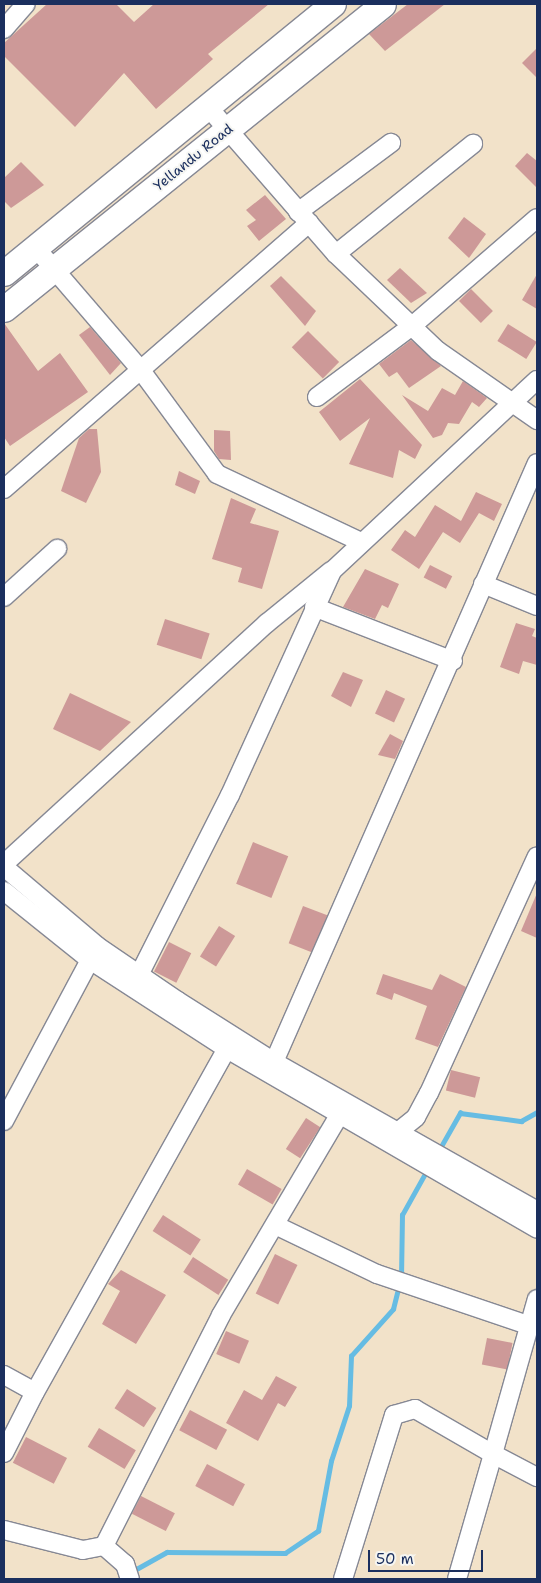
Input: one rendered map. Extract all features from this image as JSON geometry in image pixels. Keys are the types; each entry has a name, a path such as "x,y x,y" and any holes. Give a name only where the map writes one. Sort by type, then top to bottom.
{"main road":[{"path":"4,273 333,4"},
{"name":"Yellandu Road","path":"4,309 383,4"}],"street":[{"path":"4,28 26,4"},
{"path":"208,107 226,130 336,254 438,351 537,420"},
{"path":"4,489 140,369 304,217 391,143"},
{"path":"336,254 473,144"},
{"path":"317,397 412,326 537,218"},
{"path":"35,247 140,369 217,474 359,541"},
{"path":"537,380 359,541 332,571 267,623 4,866 55,913 139,976 274,1062 403,1138 537,1229"},
{"path":"274,1062 453,662 483,584 536,468"},
{"path":"4,597 57,550"},
{"path":"139,976 230,795 332,571"},
{"path":"483,584 537,606"},
{"path":"314,607 453,662"},
{"path":"403,1138 429,1093 537,856"},
{"path":"4,891 90,960 227,1049 340,1112 403,1138"},
{"path":"4,1121 90,960"},
{"path":"4,1453 34,1392 227,1049"},
{"path":"104,1546 221,1315 340,1112"},
{"path":"442,1165 537,1211"},
{"path":"275,1225 377,1274 531,1326"},
{"path":"457,1579 537,1300"},
{"path":"4,1375 34,1392"},
{"path":"343,1579 394,1415 415,1410 537,1477"},
{"path":"4,1530 83,1550 104,1546"},
{"path":"104,1546 125,1564 130,1579"}],"building":[{"path":"47,4 116,4 134,22 154,4 269,4 208,54 213,59 156,109 124,73 75,127 4,56 4,43"},
{"path":"408,4 445,4 385,51 369,34"},
{"path":"537,48 537,78 522,63"},
{"path":"527,153 537,161 537,188 515,166"},
{"path":"21,162 44,185 11,208 4,201 4,178"},
{"path":"265,195 286,219 259,241 247,226 256,220 246,210"},
{"path":"464,217 486,234 469,258 448,238"},
{"path":"400,268 427,293 411,303 387,280"},
{"path":"537,274 537,309 522,300"},
{"path":"281,276 316,311 305,326 270,286"},
{"path":"471,289 493,311 481,323 459,301"},
{"path":"4,323 38,371 60,353 88,392 10,446 4,437"},
{"path":"508,324 537,342 526,359 497,341"},
{"path":"90,327 121,363 110,375 79,335"},
{"path":"308,331 339,362 323,378 292,347"},
{"path":"411,340 441,366 409,388 397,372 389,377 379,364"},
{"path":"360,379 422,445 415,459 399,450 393,478 349,464 370,418 340,441 319,412"},
{"path":"463,381 487,398 479,407 472,402 459,424 448,423 442,435 433,438 402,395 428,411 442,388 455,395"},
{"path":"89,429 97,429 101,472 86,503 61,491 79,438"},
{"path":"214,430 230,431 231,460 219,459 214,451"},
{"path":"179,471 200,481 195,494 175,485"},
{"path":"476,492 502,504 494,521 479,513 460,543 443,532 419,569 391,550 405,530 415,537 435,505 461,521"},
{"path":"231,498 256,509 250,523 279,531 262,589 238,582 242,568 212,559"},
{"path":"430,565 452,576 446,589 424,577"},
{"path":"365,569 399,584 388,608 382,605 375,619 343,607"},
{"path":"165,619 210,634 201,659 157,645"},
{"path":"516,623 535,629 532,636 537,638 537,665 523,661 519,674 500,667"},
{"path":"343,672 363,680 351,707 331,696"},
{"path":"386,690 405,699 394,722 375,714"},
{"path":"70,693 131,722 100,751 53,729"},
{"path":"390,734 403,741 395,759 378,755"},
{"path":"253,842 288,856 271,898 236,884"},
{"path":"537,893 537,938 521,931"},
{"path":"303,906 327,915 313,953 289,943"},
{"path":"219,926 235,936 216,967 200,957"},
{"path":"169,942 191,953 176,983 154,971"},
{"path":"383,974 432,990 440,974 466,987 438,1047 415,1039 427,1006 394,993 392,1000 376,994"},
{"path":"451,1070 480,1077 475,1098 446,1090"},
{"path":"306,1118 320,1127 300,1158 286,1149"},
{"path":"247,1169 282,1189 273,1205 238,1185"},
{"path":"163,1215 201,1240 190,1255 153,1231"},
{"path":"275,1254 297,1265 278,1305 256,1294"},
{"path":"193,1257 228,1280 218,1295 183,1272"},
{"path":"121,1270 166,1295 136,1344 102,1324 120,1291 108,1284"},
{"path":"226,1331 249,1341 239,1364 216,1354"},
{"path":"487,1338 513,1343 507,1369 482,1365"},
{"path":"276,1376 297,1387 285,1407 278,1403 258,1441 226,1423 244,1390 262,1400"},
{"path":"127,1389 156,1408 144,1427 114,1408"},
{"path":"190,1410 227,1430 216,1450 179,1430"},
{"path":"99,1428 136,1450 125,1469 88,1447"},
{"path":"26,1437 67,1458 54,1484 13,1463"},
{"path":"207,1464 245,1484 233,1506 195,1486"},
{"path":"141,1496 175,1513 166,1531 132,1514"}],"waterway":[{"path":"439,1150 460,1113 521,1121 537,1112"},
{"path":"401,1278 402,1215 427,1170"},
{"path":"131,1572 167,1552 285,1553 318,1531 331,1461 349,1406 351,1356 393,1309 399,1285"}]}
